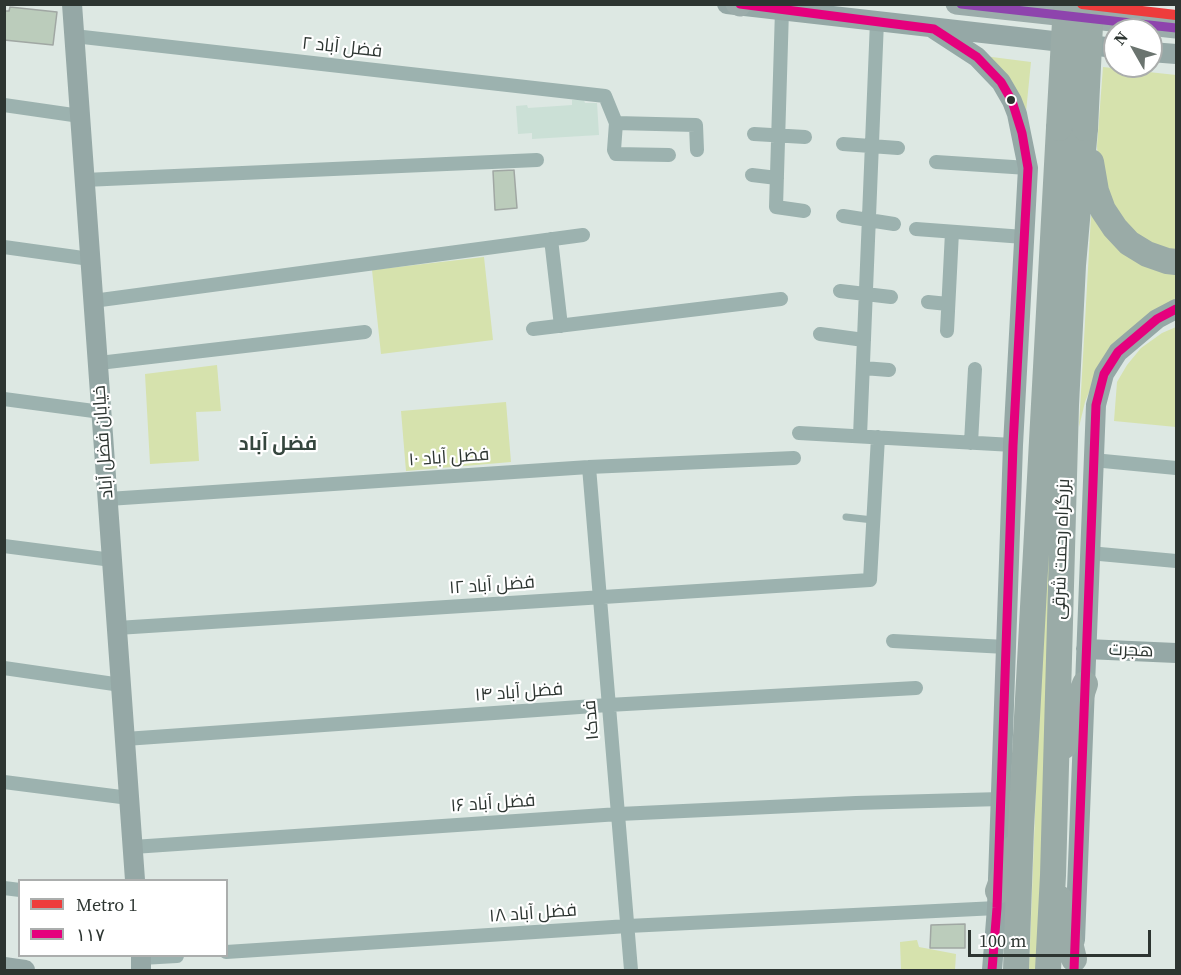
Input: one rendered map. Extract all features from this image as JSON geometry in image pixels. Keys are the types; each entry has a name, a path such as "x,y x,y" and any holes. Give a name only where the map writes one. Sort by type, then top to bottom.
{"highway":[{"name":"بزرگراه رحمت شرقی","path":"1016,970 1021,828 1066,4"},
{"path":"1091,4 1085,128 1096,191 1103,210 1129,243 1148,254 1176,262"},
{"name":"بزرگراه رحمت شرقی","path":"1048,970 1053,875 1066,405 1073,266 1085,128"},
{"path":"1056,769 1085,684"},
{"path":"997,899 1021,828"},
{"path":"1053,875 1074,965"}],"main road":[{"name":"خیابان فضل آباد","path":"72,4 135,879"},
{"path":"956,4 1176,28"},
{"path":"734,5 1103,47"},
{"path":"934,29 977,57 1001,81 1017,114 1028,168 1013,446 997,899 992,970"},
{"path":"1074,965 1096,405 1104,374 1111,361 1135,336 1157,319 1176,309"},
{"name":"هجرت","path":"1086,649 1176,653"},
{"path":"4,967 25,970"}],"street":[{"path":"782,10 776,207 804,211"},
{"path":"860,436 877,21"},
{"name":"فضل آباد ۲","path":"74,36 605,96 616,123"},
{"path":"4,105 80,116"},
{"path":"669,155 616,154 614,150 616,123 696,125 697,150"},
{"path":"754,134 805,137"},
{"path":"843,144 898,148"},
{"path":"84,180 537,160"},
{"path":"936,162 1028,168"},
{"path":"752,176 777,178"},
{"path":"843,216 894,224"},
{"path":"916,229 1024,237"},
{"path":"947,331 952,232"},
{"path":"93,301 583,235"},
{"path":"550,239 561,326"},
{"path":"4,247 90,259"},
{"path":"840,291 891,297"},
{"path":"533,330 781,298"},
{"path":"928,302 948,304"},
{"path":"99,363 364,332"},
{"path":"820,334 864,340"},
{"path":"863,368 889,370"},
{"path":"971,443 975,369"},
{"path":"4,399 101,411"},
{"path":"799,433 1013,446"},
{"path":"873,520 878,437"},
{"name":"فضل آباد ۱۰","path":"108,500 589,467 794,458"},
{"path":"1093,460 1176,468"},
{"name":"فدک۱","path":"589,467 631,970"},
{"name":"فضل آباد ۱۲","path":"117,628 870,580 873,520"},
{"path":"4,546 112,560"},
{"path":"1089,553 1176,561"},
{"path":"893,641 1006,647"},
{"path":"4,669 121,685"},
{"name":"فضل آباد ۱۴","path":"125,739 608,705 915,688"},
{"path":"4,782 129,798"},
{"name":"فضل آباد ۱۶","path":"133,847 618,814 1001,799"},
{"name":"فضل آباد ۱۸","path":"228,952 628,926 843,916 997,899"},
{"path":"141,961 170,957"}],"lane":[{"path":"846,517 873,520"}],"shaded area":[{"path":"572,100 597,103 599,135 532,139 532,133 518,134 516,106 527,105 528,108 572,105"}],"green space":[{"path":"984,56 1031,62 1025,122"},
{"path":"1103,67 1103,78 1163,78 1163,74 1176,75 1176,254 1147,244 1116,216 1098,161"},
{"path":"1066,107 1038,970 1029,970 1039,710"},
{"path":"1092,198 1176,269 1176,302 1098,370 1085,402 1079,427"},
{"path":"484,257 493,340 381,354 372,270"},
{"path":"1176,327 1176,427 1114,421 1117,382 1127,365 1141,348 1162,333"},
{"path":"217,365 221,411 196,412 199,461 150,464 145,374"},
{"path":"506,402 511,462 406,471 401,411"},
{"path":"917,940 919,947 956,954 955,970 901,969 900,942"}],"building":[{"path":"10,7 57,12 53,45 4,40 4,11 9,11"},
{"path":"514,170 517,208 495,210 493,171"},
{"path":"965,924 965,948 930,948 931,925"}],"metro line":[{"name":"1","path":"1082,4 1176,15"}],"transit line":[{"name":"۱۱۷","path":"740,4 934,29 977,57 1001,82 1012,101 1022,133 1028,168 1013,445 997,908 992,970"},
{"path":"961,4 1176,28"},
{"name":"۱۱۷","path":"1074,970 1096,405 1104,374 1118,352 1157,319 1176,309"}],"district":[{"name":"فضل آباد","path":"278,445"}]}
